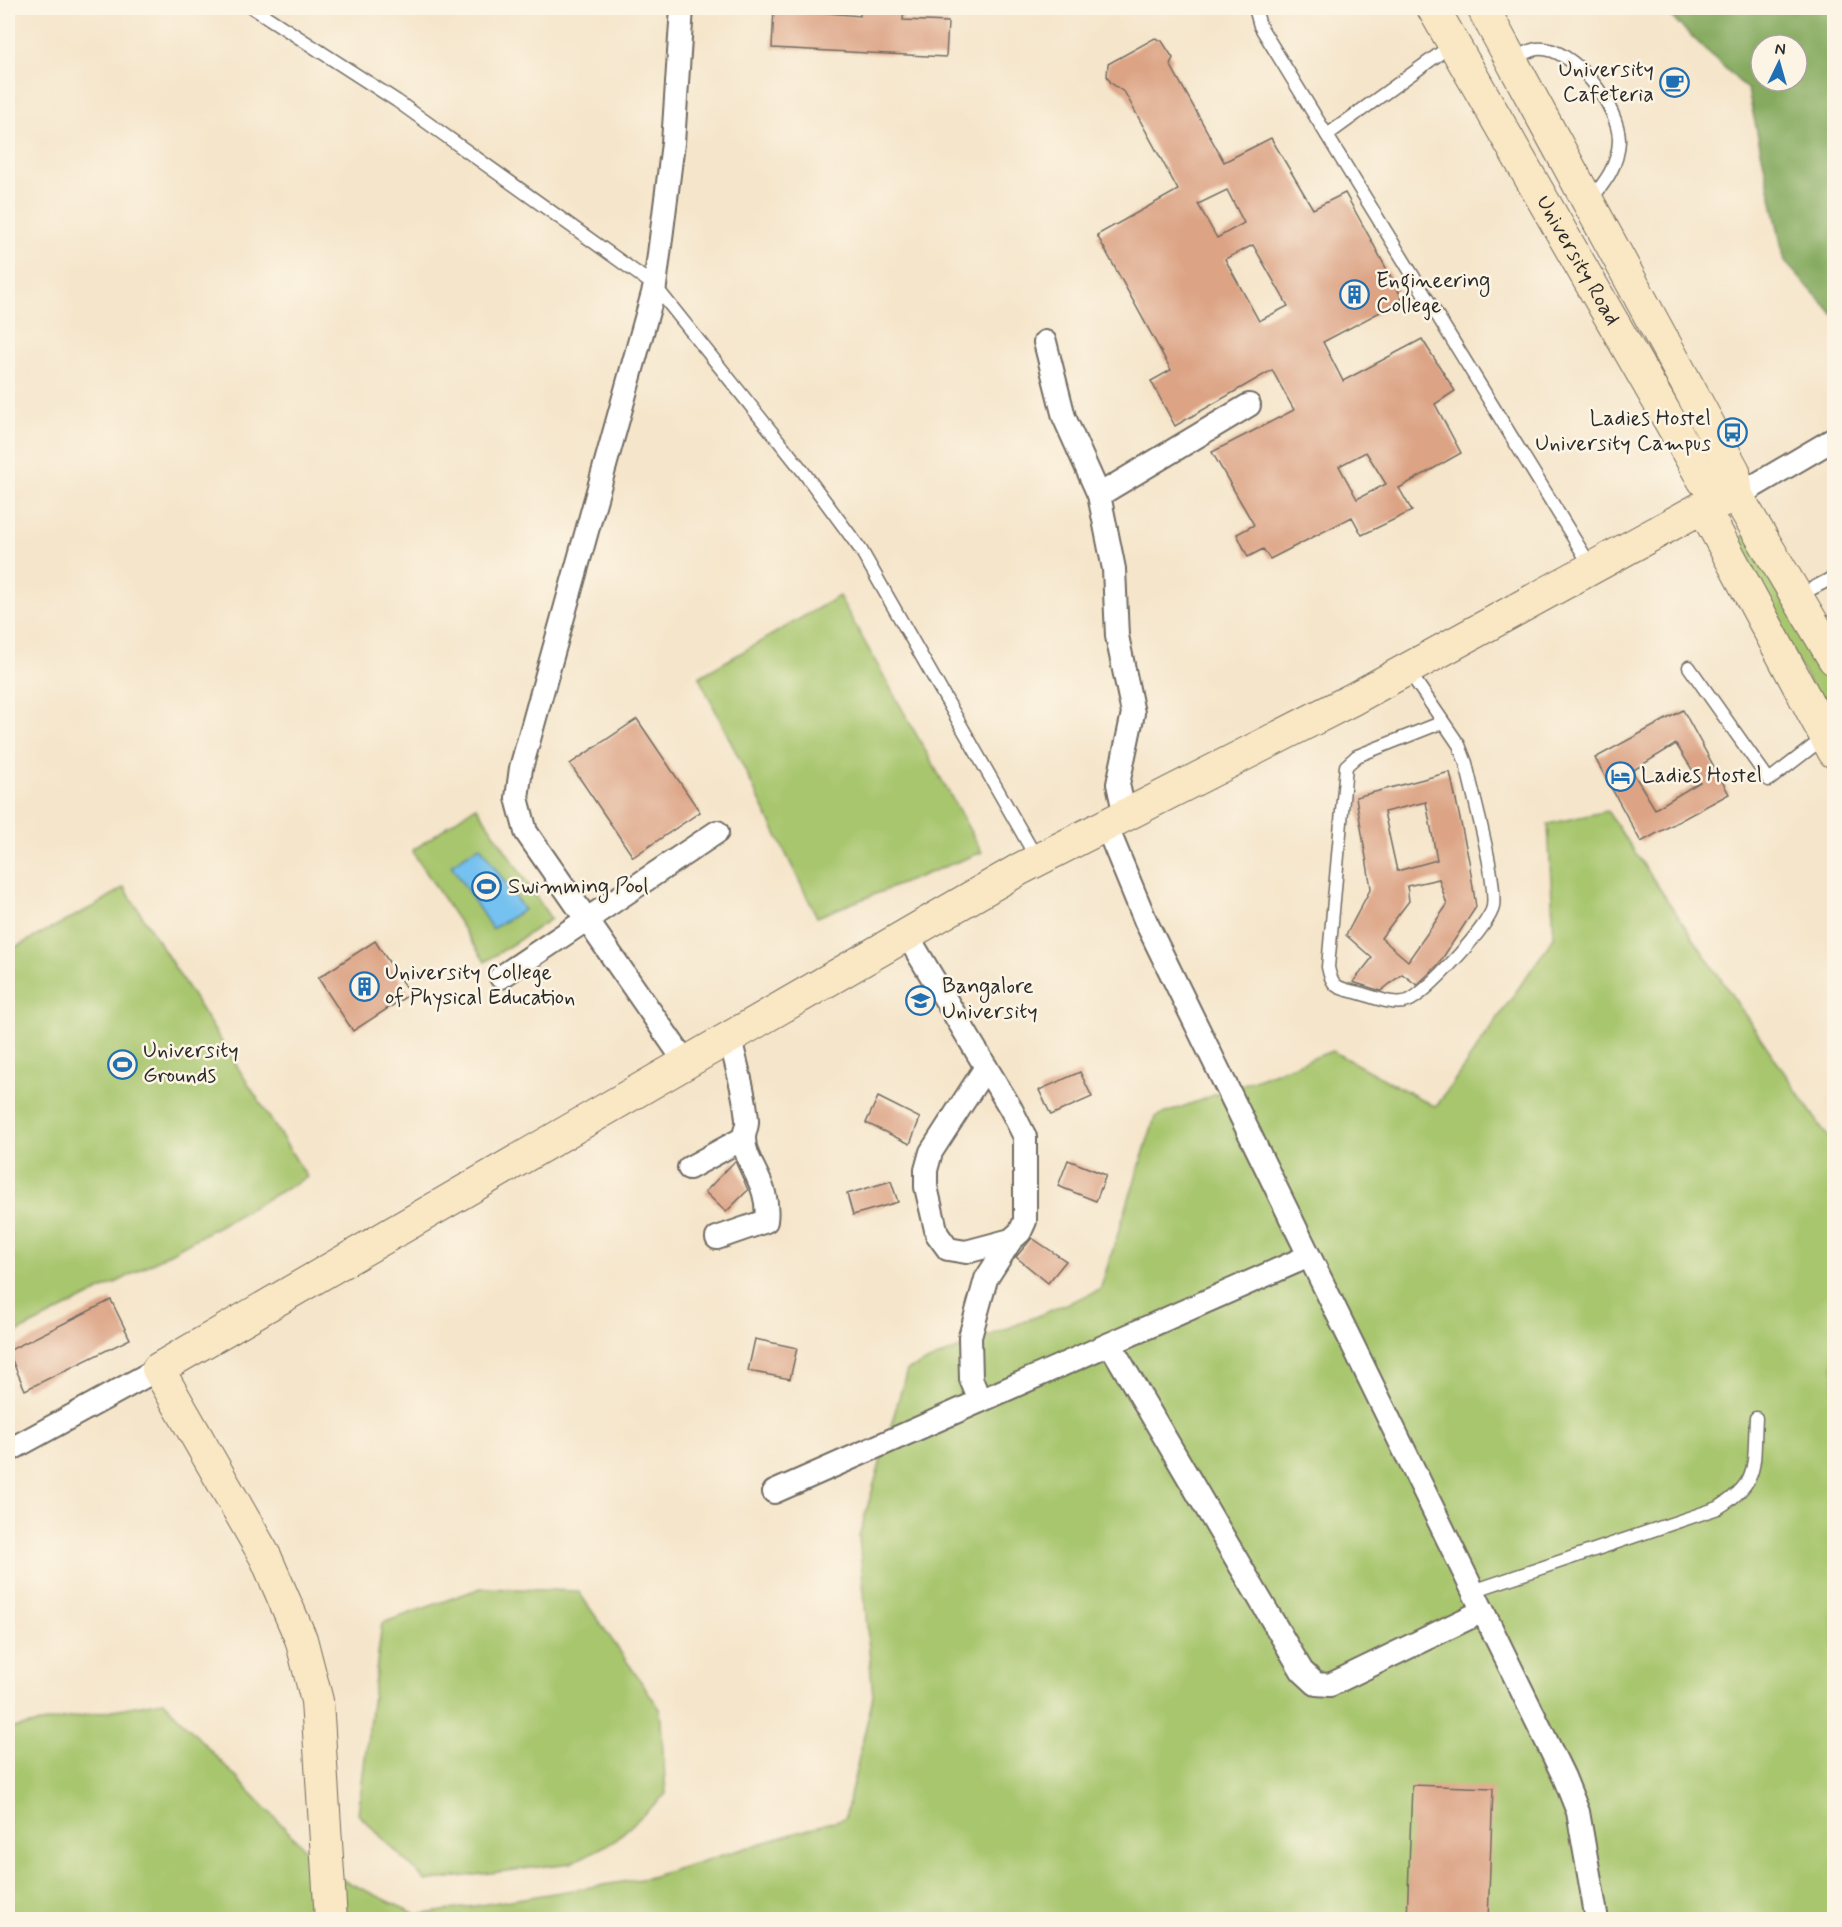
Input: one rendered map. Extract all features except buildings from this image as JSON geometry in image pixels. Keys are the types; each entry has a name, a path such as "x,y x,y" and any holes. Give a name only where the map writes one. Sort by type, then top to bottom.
{"street":[{"path":"682,8 673,143 655,286 521,768 517,798 526,832 686,1063"},
{"name":"University Road","path":"1433,8 1704,481 1737,496"},
{"name":"University Road","path":"1483,8 1734,471 1737,496 1797,596 1832,648"},
{"path":"1045,342 1064,417 1099,495 1114,569 1117,636 1133,713 1118,784 1115,821 1146,922 1564,1777 1575,1803 1597,1920"},
{"path":"1099,495 1249,405"},
{"path":"8,1451 158,1370 1038,860 1408,669 1703,507 1737,496 1834,439"},
{"path":"1703,507 1830,744"},
{"path":"501,977 717,832"},
{"path":"907,935 1025,1137 1025,1221 986,1279 970,1337 971,1379 980,1401"},
{"path":"717,1239 766,1221 768,1209 762,1182 747,1153 744,1138 748,1123 730,1038"},
{"path":"986,1067 931,1152 926,1170 926,1187 937,1234 948,1249 966,1252 1011,1240"},
{"path":"689,1168 744,1138"},
{"path":"774,1492 1309,1256"},
{"path":"1110,1344 1302,1671 1316,1684 1330,1685 1483,1611"},
{"path":"158,1370 266,1558 301,1639 317,1701 331,1920"}],"lane":[{"path":"253,8 397,101 655,286 802,470 861,550 1038,860"},
{"path":"1256,8 1260,26 1592,568"},
{"path":"1327,135 1453,44"},
{"path":"1511,60 1536,49 1558,52 1570,59 1594,86 1616,117 1619,141 1614,170 1589,203"},
{"path":"1797,596 1834,577"},
{"path":"1689,667 1769,780 1830,744"},
{"path":"1408,669 1460,745 1466,763 1492,886 1492,908 1485,924 1426,992 1407,1002 1392,1002 1338,988 1330,981 1328,967 1346,766 1357,756 1443,722"},
{"path":"1473,1591 1718,1508 1740,1494 1752,1476 1756,1418"}],"green space":[{"path":"1662,8 1834,8 1834,315 1785,262 1748,90"},
{"path":"1749,534 1834,677 1834,726 1730,543"},
{"path":"839,596 982,852 817,917 699,677"},
{"path":"476,806 551,919 485,962 412,851"},
{"path":"1607,811 1834,1146 1834,1919 8,1920 8,1729 163,1701 328,1873 418,1915 647,1878 845,1818 873,1696 859,1536 907,1370 1100,1290 1155,1117 1332,1051 1436,1107 1554,937 1548,824"},
{"name":"University Grounds","path":"124,887 307,1177 123,1279 8,1337 8,951 98,904"},
{"path":"481,1588 578,1591 660,1709 666,1794 613,1842 571,1863 426,1881 358,1814 382,1623"}],"water":[{"name":"Swimming Pool","path":"480,846 524,910 492,929 451,865"}],"place":[{"name":"University Cafeteria","path":"1675,83"},
{"name":"Engineering College","path":"1355,294"},
{"name":"Ladies Hostel University Campus","path":"1732,432"},
{"name":"Ladies Hostel","path":"1620,776"},
{"name":"Swimming Pool","path":"487,887"},
{"name":"University College of Physical Education","path":"364,986"},
{"name":"Bangalore University","path":"921,1000"},
{"name":"University Grounds","path":"122,1064"}]}
